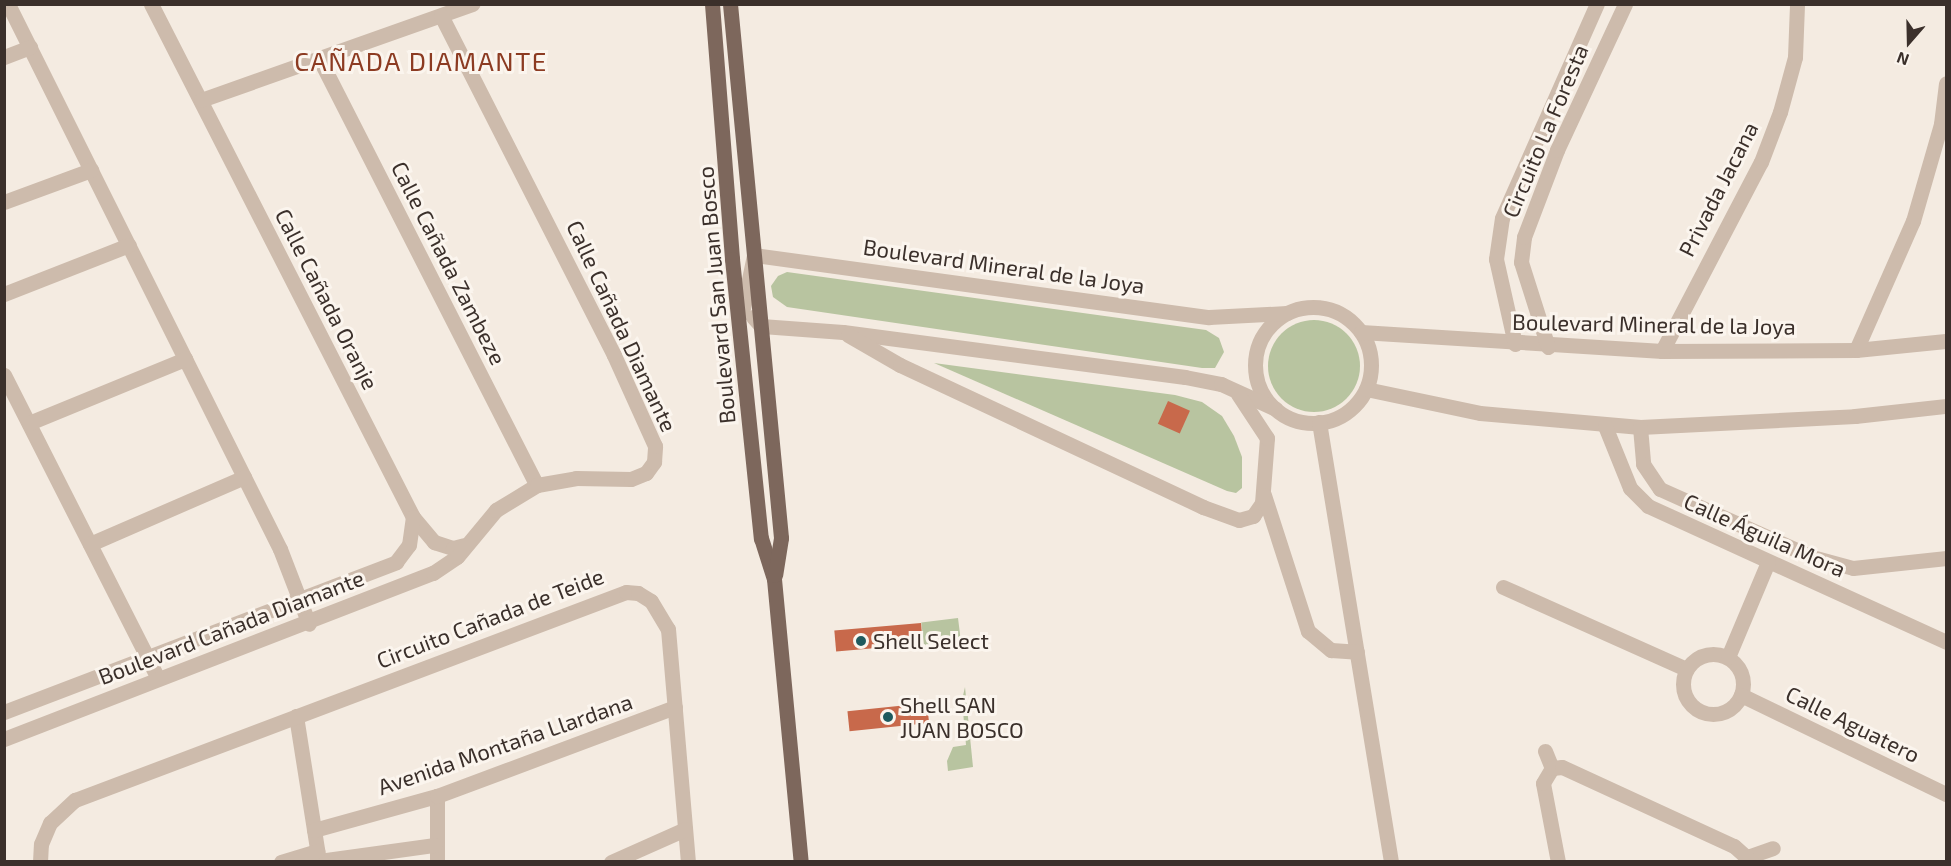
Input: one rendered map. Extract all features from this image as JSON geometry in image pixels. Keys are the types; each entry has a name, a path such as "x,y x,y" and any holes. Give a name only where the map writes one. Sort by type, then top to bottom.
{"main road":[{"name":"Boulevard San Juan Bosco","path":"712,4 732,259 761,538 774,579 801,861"},
{"name":"Boulevard San Juan Bosco","path":"730,4 781,538 774,579"}],"street":[{"path":"8,4 280,549 309,624"},
{"name":"Calle Cañada Oranje","path":"151,4 414,517 434,542 453,548 464,545"},
{"path":"201,100 320,60 472,4"},
{"name":"Circuito La Foresta","path":"1515,344 1496,259 1502,218 1597,4"},
{"name":"Circuito La Foresta","path":"1548,347 1521,262 1534,206 1557,150 1625,4"},
{"name":"Privada Jacana","path":"1662,351 1761,162 1780,112 1795,57 1797,4"},
{"name":"Calle Cañada Diamante","path":"441,15 563,251 655,446 654,462 639,477 576,478 537,486 496,510 464,545"},
{"path":"4,57 30,47"},
{"name":"Calle Cañada Zambeze","path":"320,60 537,486"},
{"path":"1856,350 1913,221 1941,124 1947,83"},
{"path":"1539,138 1557,150"},
{"path":"4,202 91,170"},
{"path":"4,294 129,245"},
{"path":"740,325 744,293 754,255"},
{"name":"Boulevard Mineral de la Joya","path":"754,255 1209,317 1287,313"},
{"path":"732,259 749,312 761,326 843,332 1185,377 1236,392 1276,409 1289,418 1319,422 1339,417 1355,405 1366,389 1370,360 1361,332 1350,320 1320,307 1287,313 1273,322 1256,350 1258,382 1276,409"},
{"path":"843,332 900,365 1225,516 1239,520 1253,516 1264,495"},
{"name":"Boulevard Mineral de la Joya","path":"1361,332 1548,347 1662,351 1856,350 1947,341"},
{"path":"29,423 186,359"},
{"path":"4,375 158,678"},
{"path":"1366,389 1480,413 1605,426 1640,427 1855,416 1947,406"},
{"path":"1236,392 1267,438 1264,495 1308,631 1331,650 1357,652"},
{"path":"1319,422 1391,861"},
{"name":"Calle Águila Mora","path":"1605,426 1630,488 1648,506 1947,642"},
{"name":"Calle Águila Mora","path":"1640,427 1643,464 1660,489 1812,557 1853,568 1947,558"},
{"path":"90,544 244,477"},
{"name":"Boulevard Cañada Diamante","path":"4,712 382,568 403,556 414,517"},
{"name":"Boulevard Cañada Diamante","path":"4,739 158,678 309,624 433,573 457,557 464,545"},
{"path":"1728,657 1768,562"},
{"path":"1844,595 1853,568"},
{"path":"1503,587 1686,669"},
{"name":"Circuito Cañada de Teide","path":"40,861 44,834 67,805 626,592 638,592 662,612 668,629 688,861"},
{"path":"1712,653 1728,657 1738,667 1743,681 1741,695 1733,707 1720,713 1700,710 1685,696 1682,682 1686,669 1697,657 1712,653"},
{"name":"Calle Aguatero","path":"1741,695 1947,794"},
{"name":"Avenida Montaña Llardana","path":"314,830 437,796 675,707"},
{"path":"296,716 318,858"},
{"path":"1545,751 1552,768"},
{"path":"1558,861 1543,790 1546,774 1552,768 1562,767 1599,782 1751,859 1773,848"},
{"path":"437,796 435,845 438,861"},
{"path":"611,861 686,829"},
{"path":"281,861 435,845"}],"green space":[{"path":"787,272 1206,330 1219,338 1224,352 1215,368 1202,368 787,307 773,297 771,286 778,276"},
{"path":"1314,320 1332,323 1347,333 1357,348 1360,366 1357,384 1347,399 1332,409 1314,412 1296,409 1281,399 1271,384 1268,366 1271,348 1281,333 1296,323"},
{"path":"934,363 1175,395 1202,402 1222,416 1234,436 1242,457 1242,488 1236,493 1227,491"},
{"path":"958,618 961,641 924,645 921,623"},
{"path":"965,687 973,767 948,771 947,761 953,747 966,745 962,700"}],"building":[{"path":"1168,401 1190,411 1180,434 1158,424"},
{"path":"921,623 923,644 836,652 834,631"},
{"name":"Shell SAN JUAN BOSCO","path":"927,703 929,723 850,731 847,711"}],"place":[{"name":"Shell Select","path":"861,641"},
{"name":"Shell SAN JUAN BOSCO","path":"888,717"}],"district":[{"name":"CAÑADA DIAMANTE","path":"421,61"}]}
